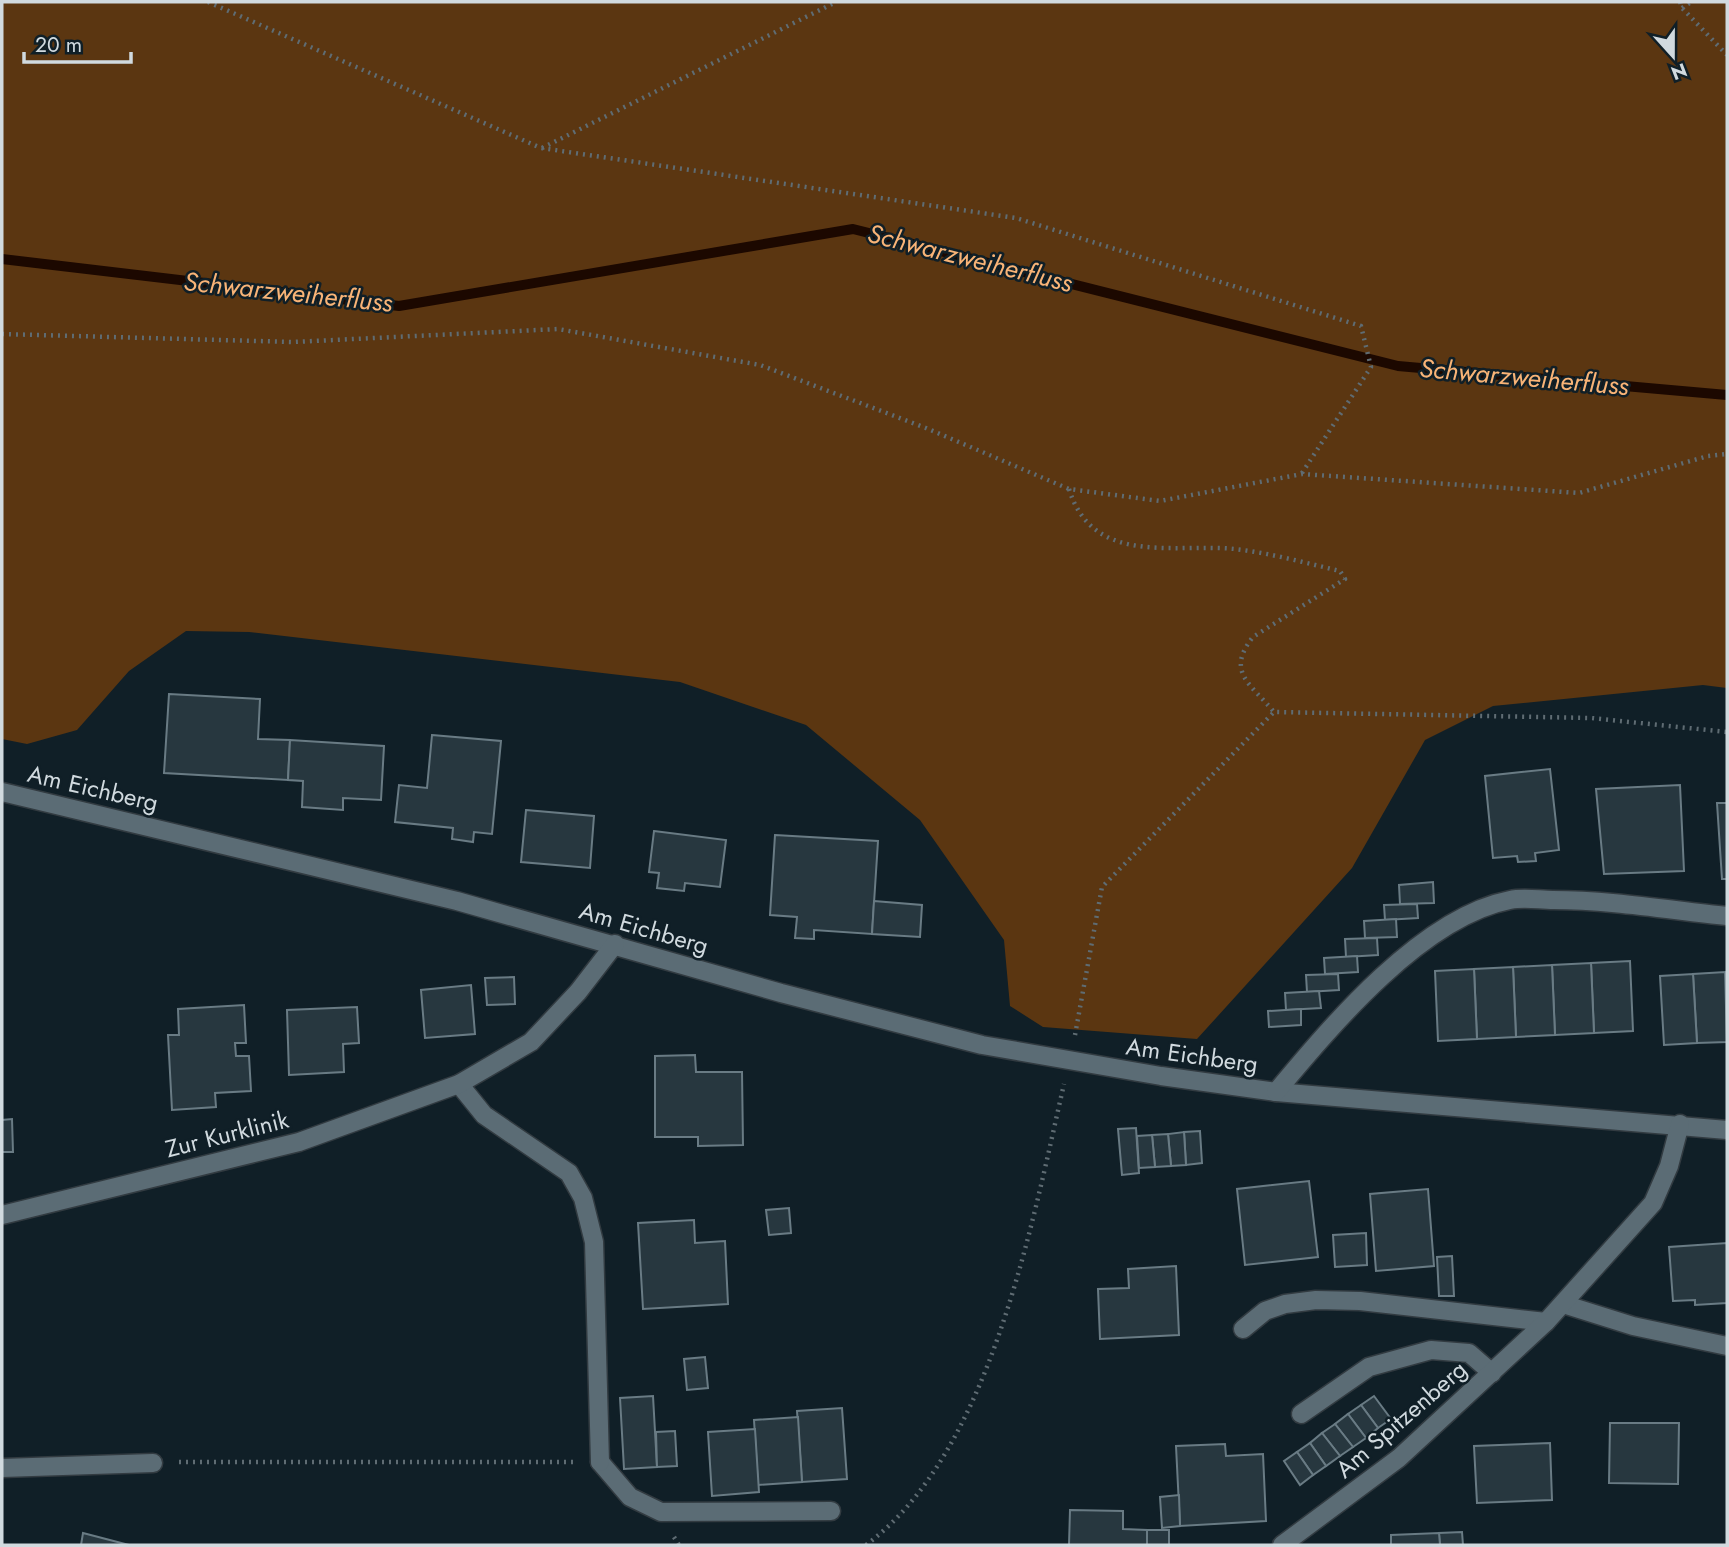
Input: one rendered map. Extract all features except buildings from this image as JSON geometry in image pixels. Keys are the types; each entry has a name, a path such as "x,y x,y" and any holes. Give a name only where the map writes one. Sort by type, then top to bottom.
{"street":[{"name":"Am Eichberg","path":"2,792 457,901 781,993 982,1045 1161,1076 1276,1092 1727,1130"},
{"name":"Am Eichberg","path":"1276,1092 1390,971 1426,939 1474,912 1512,900 1578,900 1727,916"},
{"name":"Zur Kurklinik","path":"2,1215 299,1142 459,1084 531,1042 578,992 615,944"},
{"path":"459,1084 484,1115 569,1173 583,1198 594,1242 600,1462 630,1497 661,1511 831,1511"},
{"name":"Am Spitzenberg","path":"1282,1545 1399,1458 1546,1322 1653,1203 1669,1166 1680,1124"},
{"path":"1243,1329 1265,1311 1285,1304 1316,1300 1360,1301 1546,1322"},
{"path":"1563,1304 1633,1326 1727,1346"},
{"path":"1301,1414 1368,1367 1431,1350 1469,1353 1492,1373"},
{"path":"2,1468 153,1462"}],"path":[{"path":"208,2 541,148 1016,218 1361,326 1371,367 1302,474"},
{"path":"541,148 836,2"},
{"path":"1691,2 1681,5 1727,55"},
{"path":"2,334 293,342 558,329 760,365 926,428 1069,489 1160,501 1302,474 1579,493 1708,456 1727,454"},
{"path":"1069,489 1076,510 1096,530 1126,546 1236,549 1340,571 1345,579 1252,637 1242,650 1238,661 1241,672 1274,712"},
{"path":"1073,1043 1102,887 1274,712 1591,718 1727,732"},
{"path":"866,1545 922,1492 971,1403 1021,1273 1065,1080"},
{"path":"153,1462 600,1462"}],"shaded area":[{"path":"2,2 1727,2 1727,688 1703,685 1493,706 1425,740 1352,868 1197,1039 1043,1027 1010,1006 1004,940 920,820 806,725 680,682 249,632 186,631 129,671 77,730 27,744 2,739"}],"waterway":[{"name":"Schwarzweiherfluss","path":"2,259 399,306 853,229 1398,366 1727,395"}]}
